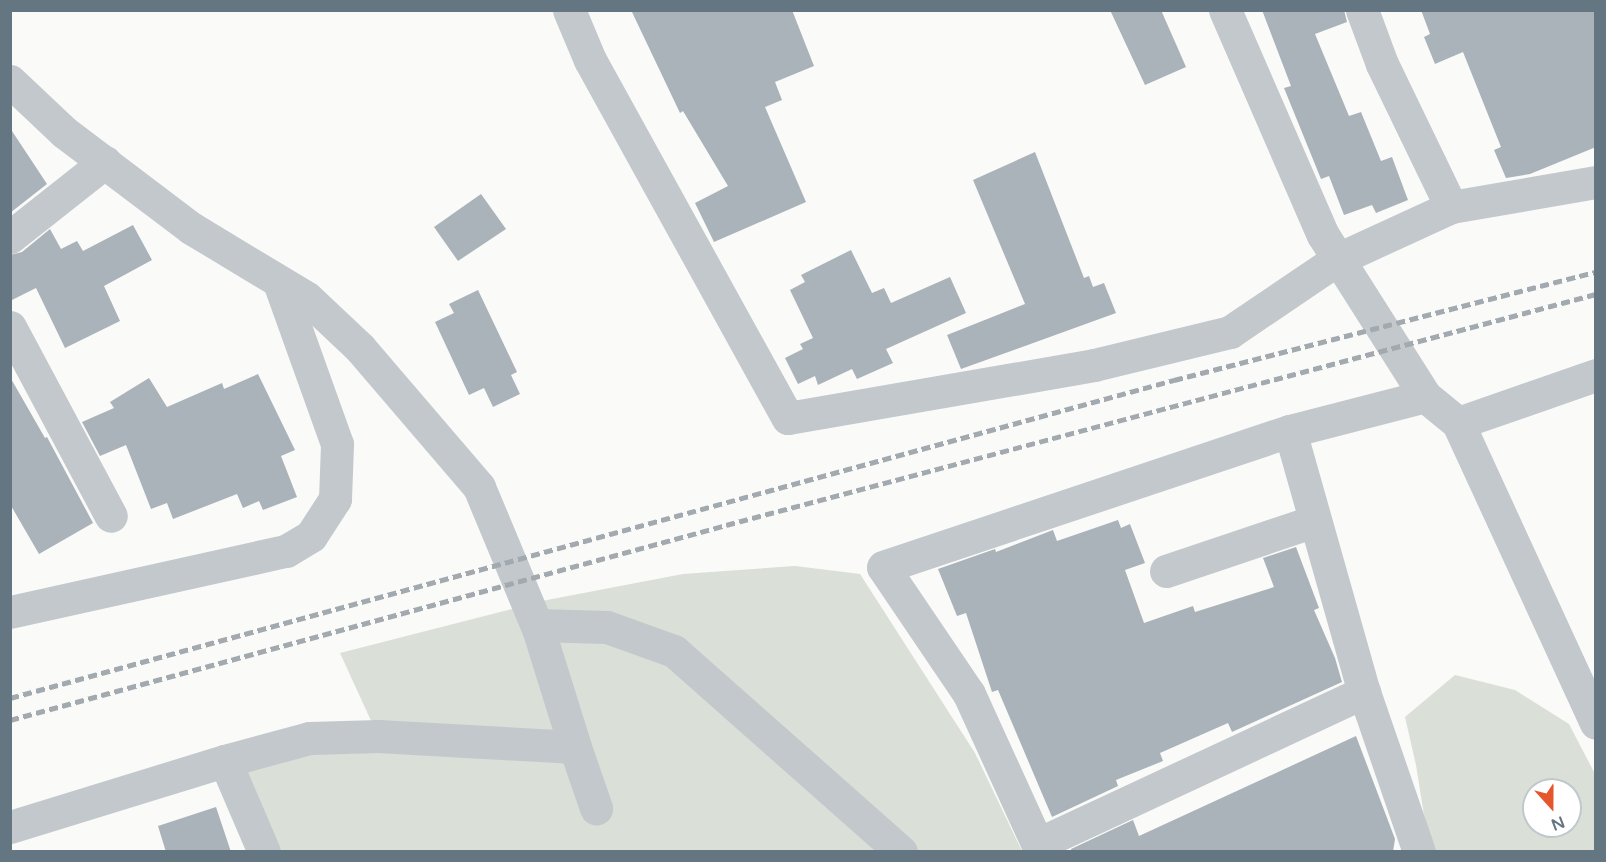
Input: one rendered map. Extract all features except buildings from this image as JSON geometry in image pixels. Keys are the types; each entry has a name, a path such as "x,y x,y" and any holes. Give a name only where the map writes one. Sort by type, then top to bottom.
{"street":[{"path":"569,10 590,60 788,418 1094,364 1230,332 1338,259 1452,207 1596,182"},
{"path":"1225,10 1323,235 1425,396 1458,423 1596,723"},
{"path":"1362,10 1382,64 1452,207"},
{"path":"10,81 64,132 191,228 307,298 360,348 479,487 538,629 596,808"},
{"path":"10,237 105,162"},
{"path":"10,612 286,551 311,536 335,499 337,444 279,282"},
{"path":"10,327 111,516"},
{"path":"1458,423 1596,375"},
{"path":"1364,692 1040,848 969,694 883,567 1290,430 1425,396"},
{"path":"1290,430 1364,692 1419,852"},
{"path":"1166,571 1315,521"},
{"path":"538,629 537,625 607,627 674,651 901,852"},
{"path":"10,827 225,761 309,738 378,736 575,747"},
{"path":"225,761 264,852"}],"shaded area":[{"path":"795,566 860,574 975,753 1022,851 266,851 229,768 378,736 340,653 547,600 683,574"},
{"path":"1455,675 1515,690 1569,724 1595,774 1595,851 1433,851 1427,834 1416,765 1405,717"}],"railway":[{"path":"10,698 1174,380 1596,272"},
{"path":"10,720 726,525 1596,294"}]}
